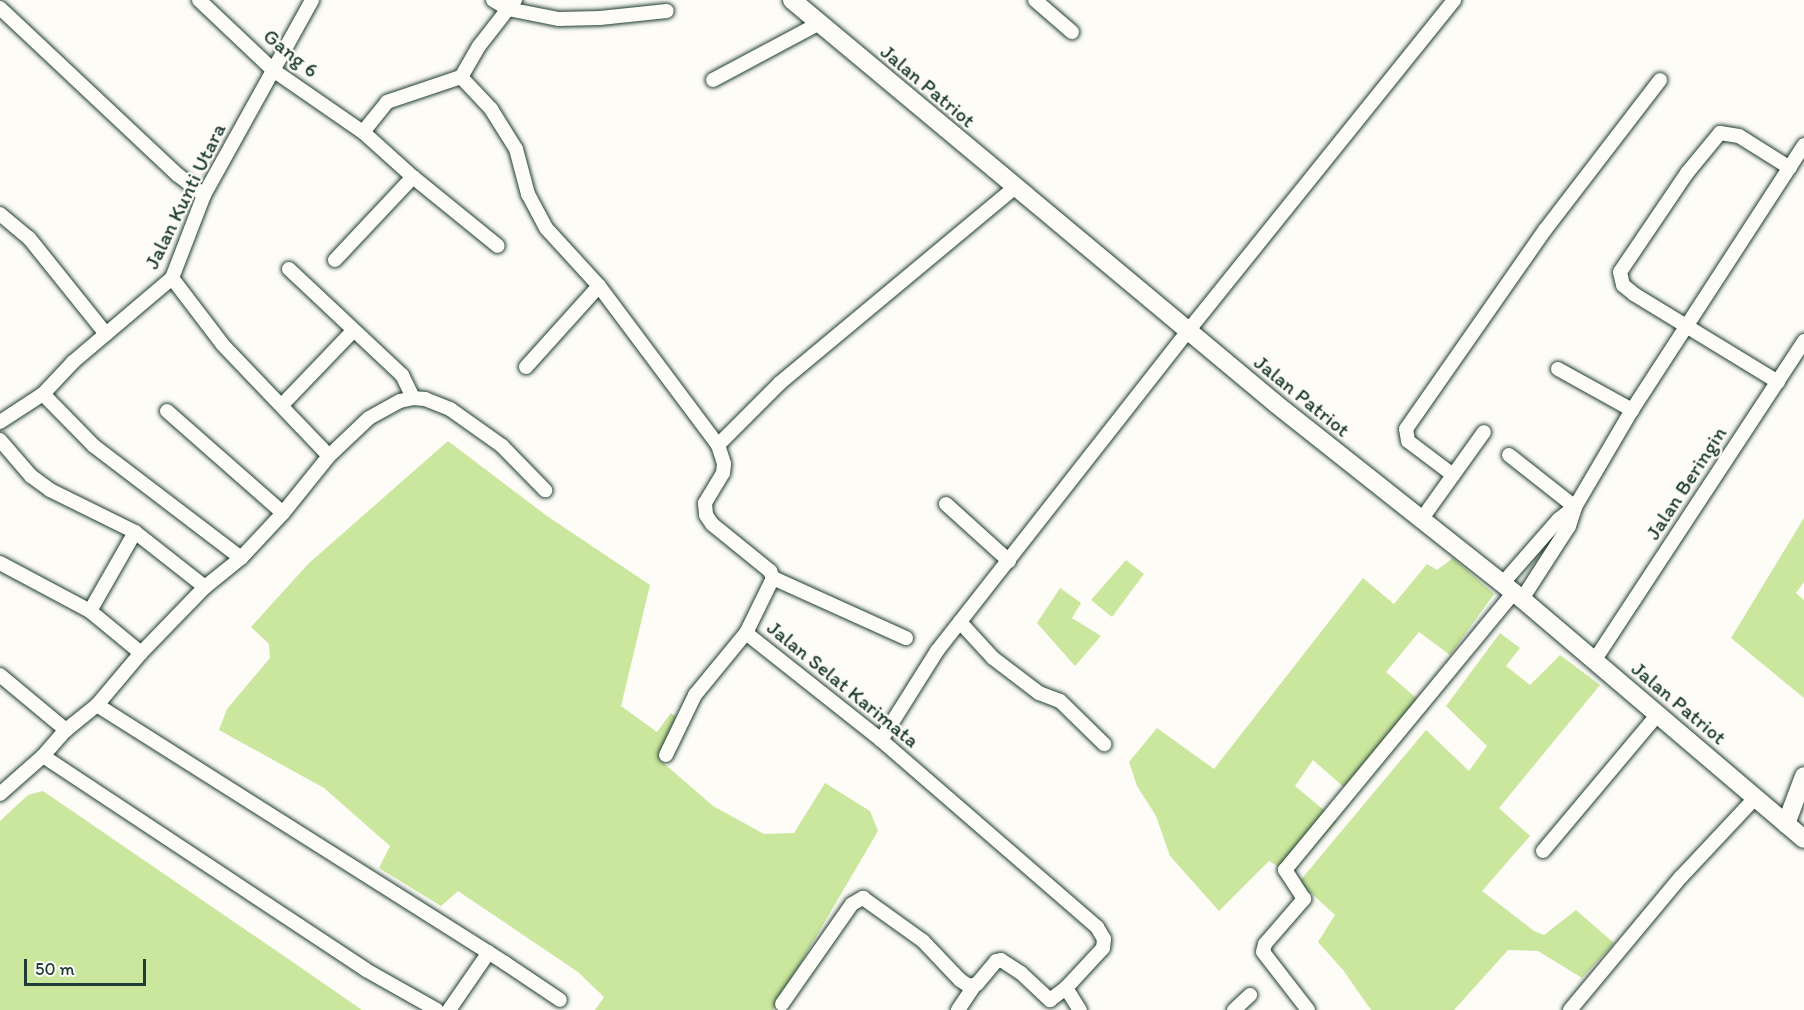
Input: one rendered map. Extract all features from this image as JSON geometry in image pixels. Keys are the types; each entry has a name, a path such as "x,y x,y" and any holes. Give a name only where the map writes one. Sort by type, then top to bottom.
{"street":[{"name":"Gang 6","path":"199,0 273,70 363,132 413,177 498,246"},
{"name":"Jalan Kunti Utara","path":"0,422 43,394 73,362 172,278 204,195 312,0"},
{"path":"493,0 559,18 600,18 667,11"},
{"name":"Jalan Patriot","path":"792,0 1014,188 1188,331 1598,655 1658,714 1804,839"},
{"path":"1035,0 1072,32"},
{"path":"881,740 937,651 1188,331 1454,0"},
{"path":"363,132 387,102 461,77 511,4"},
{"path":"0,8 178,175 204,195"},
{"path":"713,80 818,24"},
{"path":"461,77 491,109 516,149 528,194 546,228 599,286 718,445 724,464 723,473 705,503 706,515 712,524 770,571 773,578 906,638"},
{"path":"1453,475 1408,441 1406,429 1538,239 1660,80"},
{"path":"1778,382 1685,326 1623,285 1621,280 1622,268 1687,173 1720,133 1739,136 1790,168"},
{"path":"1515,589 1569,526 1575,507 1632,410 1804,145"},
{"path":"335,260 413,177"},
{"path":"718,445 780,383 1014,188"},
{"path":"0,214 29,238 106,334"},
{"path":"289,268 402,375 413,398"},
{"path":"172,278 223,345 329,456"},
{"path":"526,367 599,286"},
{"path":"282,405 353,331"},
{"name":"Jalan Beringin","path":"1598,655 1804,341"},
{"path":"1558,369 1632,410"},
{"path":"43,394 94,446 241,558"},
{"path":"0,794 43,756 66,730 97,705 141,653 205,587 241,558 283,513 329,456 369,418 400,401 413,398 450,409 502,446 545,490"},
{"path":"167,411 283,513"},
{"path":"1424,516 1484,432"},
{"path":"0,440 32,476 50,490 135,532 205,587"},
{"path":"1509,455 1575,507"},
{"path":"946,504 1009,561"},
{"path":"1308,1010 1263,952 1265,944 1304,899 1285,870 1496,616 1559,519 1575,507"},
{"path":"90,611 135,532"},
{"path":"0,563 90,611 141,653"},
{"name":"Jalan Selat Karimata","path":"773,578 746,633 881,740 1097,927 1104,939 1103,948 1066,988"},
{"path":"960,622 993,658 1039,693 1060,701 1104,744"},
{"path":"666,756 694,695 746,633"},
{"path":"0,675 66,730"},
{"path":"97,705 489,952 560,1000"},
{"path":"1543,851 1658,714"},
{"path":"43,756 366,970 437,1010"},
{"path":"1786,824 1804,777"},
{"path":"1570,1010 1682,877 1756,797"},
{"path":"782,1004 852,903 863,898 923,941 960,980 974,986"},
{"path":"449,1010 489,952"},
{"path":"958,1010 974,986 996,961 1005,960 1045,1005 1066,988 1080,1010"},
{"path":"1234,1010 1250,995"}],"green space":[{"path":"448,441 547,516 650,585 621,706 657,732 671,713 678,718 659,759 713,806 764,834 794,833 825,783 870,811 878,831 773,1010 595,1010 604,997 578,972 458,891 441,906 379,868 390,846 324,788 219,730 227,709 270,658 269,644 251,627 308,564"},
{"path":"1804,518 1804,582 1796,593 1804,600 1804,698 1731,638"},
{"path":"1453,558 1494,594 1450,655 1419,632 1386,672 1427,707 1354,796 1313,760 1295,786 1337,821 1290,874 1269,861 1219,911 1170,856 1156,816 1137,786 1129,762 1157,728 1214,769 1363,578 1394,604 1427,564 1437,570"},
{"path":"1126,560 1144,574 1112,617 1091,600"},
{"path":"1060,588 1081,603 1072,618 1101,636 1075,666 1037,623"},
{"path":"1500,633 1520,648 1506,666 1530,685 1560,655 1600,685 1499,808 1530,836 1482,891 1534,931 1544,935 1576,910 1614,943 1582,978 1538,951 1508,950 1454,1010 1371,1010 1343,970 1318,942 1335,915 1299,882 1426,730 1469,771 1487,746 1446,706"},
{"path":"43,791 362,1010 0,1010 0,821 28,795"}]}
